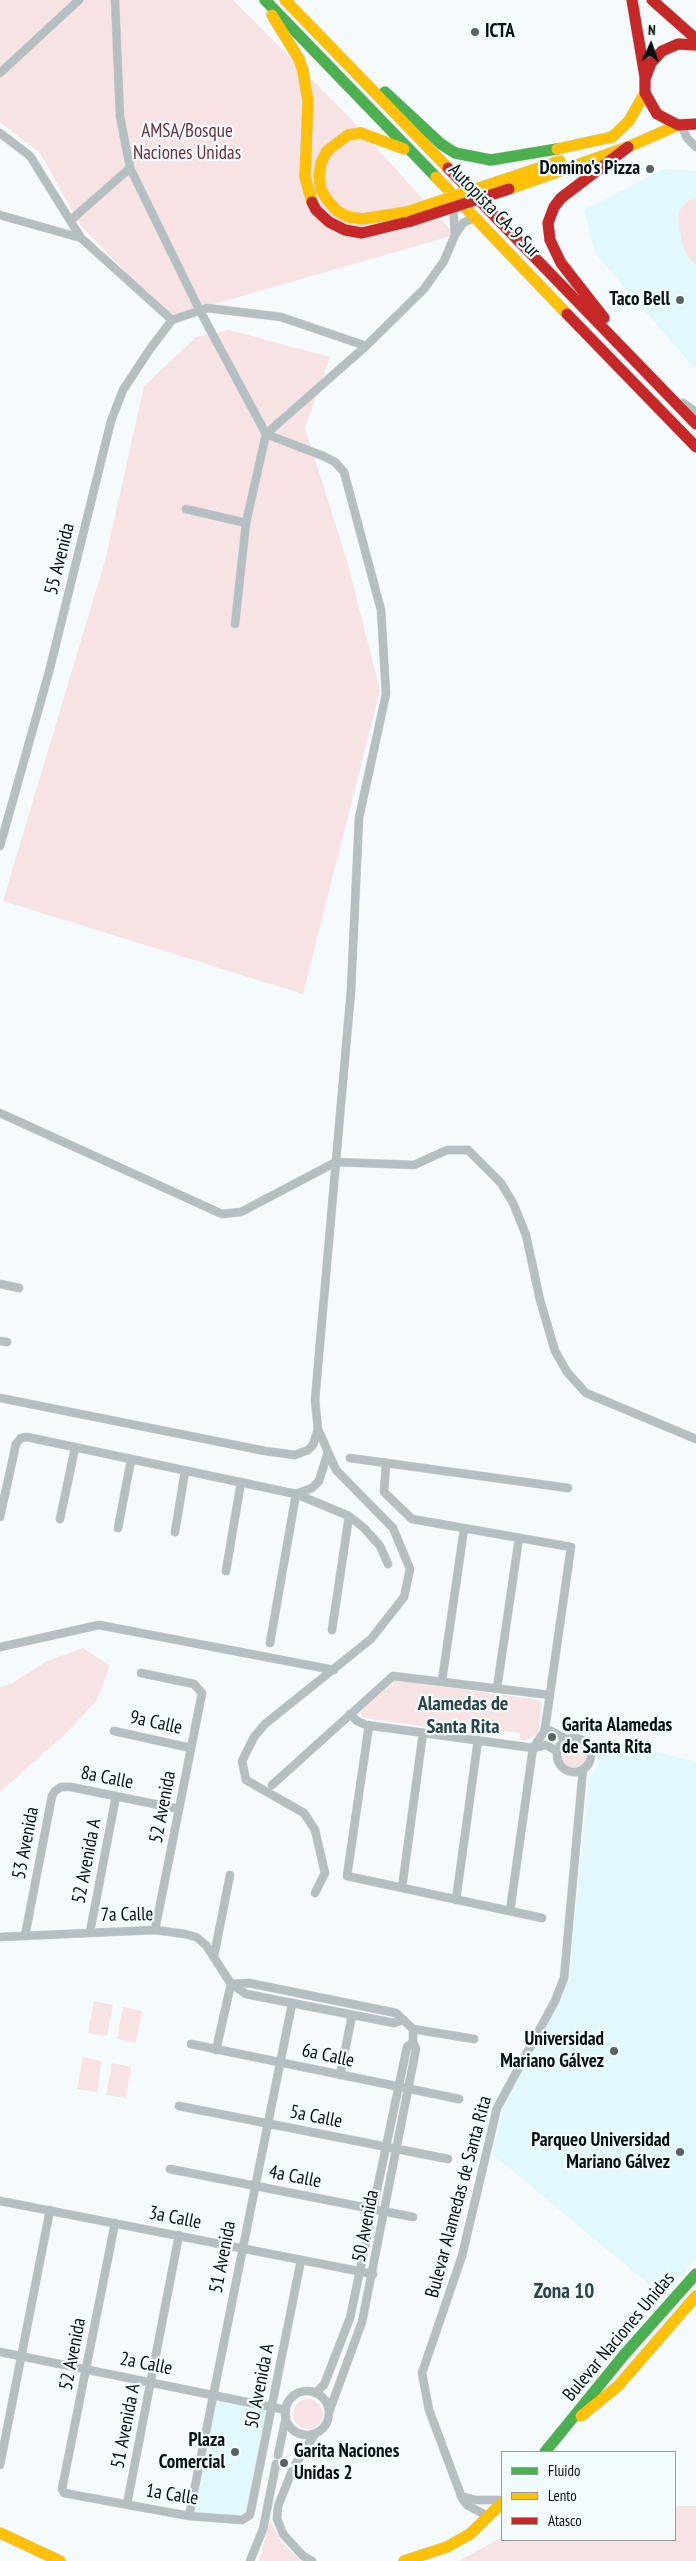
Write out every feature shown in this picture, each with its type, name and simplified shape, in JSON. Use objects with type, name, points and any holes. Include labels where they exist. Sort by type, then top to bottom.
[{"type":"main road","name":"Autopista CA-9 Sur","points":[[264,0],[447,190],[476,217],[696,447]]},
{"type":"main road","points":[[264,0],[300,59],[303,71],[308,101],[305,177],[308,194],[316,210],[329,222],[345,230],[362,233],[597,154],[628,148]]},
{"type":"main road","name":"Autopista CA-9 Sur","points":[[285,0],[696,424]]},
{"type":"main road","points":[[632,0],[646,93],[650,104],[657,114],[680,125]]},
{"type":"main road","points":[[652,0],[696,39]]},
{"type":"main road","points":[[645,79],[651,63],[662,51],[678,44],[696,45]]},
{"type":"main road","points":[[350,68],[382,89],[440,144],[455,154],[491,160],[513,158],[612,137]]},
{"type":"main road","points":[[597,154],[629,121],[646,93]]},
{"type":"main road","points":[[650,376],[561,263],[548,232],[550,217],[561,198],[593,172],[628,148],[680,125],[696,124]]},
{"type":"main road","points":[[409,216],[362,219],[349,217],[337,211],[328,202],[321,190],[319,176],[321,163],[327,151],[336,142],[348,135],[361,133],[379,138],[414,154]]},
{"type":"main road","name":"Bulevar Naciones Unidas","points":[[546,2451],[624,2356],[696,2274]]},
{"type":"main road","name":"Bulevar Naciones Unidas","points":[[569,2424],[601,2401],[635,2367],[696,2296]]},
{"type":"main road","points":[[624,2356],[625,2364],[635,2367]]},
{"type":"main road","points":[[601,2401],[609,2374]]},
{"type":"main road","points":[[404,2561],[447,2546],[470,2534],[489,2517],[501,2502]]},
{"type":"main road","points":[[0,2533],[60,2561]]},
{"type":"street","points":[[0,73],[79,0]]},
{"type":"street","points":[[116,0],[120,116],[130,168],[199,309],[266,434],[323,456],[335,462],[344,472],[380,610],[386,694],[359,818],[351,990],[315,1400],[318,1429],[336,1470],[392,1528],[410,1569],[404,1598],[371,1640],[265,1724],[254,1737],[242,1761],[246,1780],[304,1813],[315,1830],[325,1873],[315,1893]]},
{"type":"street","points":[[680,125],[687,138],[696,147]]},
{"type":"street","points":[[0,133],[30,156],[81,238],[172,320],[199,309],[219,308],[281,318],[366,346]]},
{"type":"street","points":[[71,220],[130,168]]},
{"type":"street","points":[[447,190],[453,204],[455,235]]},
{"type":"street","points":[[0,215],[81,238]]},
{"type":"street","points":[[234,624],[246,523],[266,434],[366,346],[424,289],[444,261],[455,235],[463,223],[476,217]]},
{"type":"street","name":"55 Avenida","points":[[0,846],[51,663],[111,421],[123,390],[172,320]]},
{"type":"street","points":[[663,390],[696,412]]},
{"type":"street","points":[[186,509],[246,523]]},
{"type":"street","points":[[0,1113],[222,1214],[240,1212],[336,1162],[414,1165],[434,1155],[453,1149],[468,1150],[501,1183],[513,1203],[526,1235],[540,1300],[554,1351],[567,1372],[586,1393],[696,1439]]},
{"type":"street","points":[[0,1284],[19,1288]]},
{"type":"street","points":[[0,1398],[265,1451],[295,1454],[308,1450],[313,1445],[318,1429]]},
{"type":"street","points":[[0,1517],[16,1444],[21,1438],[27,1437],[296,1494],[349,1516],[364,1528],[380,1546],[388,1564]]},
{"type":"street","points":[[60,1519],[75,1448]]},
{"type":"street","points":[[296,1494],[312,1488],[319,1481],[328,1452]]},
{"type":"street","points":[[350,1458],[568,1488]]},
{"type":"street","points":[[118,1528],[131,1460]]},
{"type":"street","points":[[386,1464],[384,1492],[408,1517],[418,1522],[571,1547],[545,1728],[533,1748],[510,1911]]},
{"type":"street","points":[[175,1532],[185,1471]]},
{"type":"street","points":[[226,1571],[241,1482]]},
{"type":"street","points":[[270,1643],[296,1494]]},
{"type":"street","points":[[332,1630],[349,1516]]},
{"type":"street","points":[[442,1681],[464,1529]]},
{"type":"street","points":[[497,1688],[519,1538]]},
{"type":"street","points":[[0,1647],[99,1625],[334,1670]]},
{"type":"street","name":"52 Avenida","points":[[141,1673],[194,1684],[201,1690],[202,1699],[155,1930]]},
{"type":"street","points":[[272,1785],[393,1676],[550,1695]]},
{"type":"street","points":[[350,1714],[357,1721],[369,1725],[533,1748],[546,1745],[557,1751],[560,1765],[572,1772],[582,1792]]},
{"type":"street","points":[[369,1725],[347,1875],[542,1918]]},
{"type":"street","points":[[545,1728],[567,1739],[578,1739],[587,1745],[590,1760],[583,1769],[572,1772]]},
{"type":"street","name":"9a Calle","points":[[114,1731],[191,1748]]},
{"type":"street","points":[[402,1888],[423,1733]]},
{"type":"street","points":[[557,1751],[567,1739]]},
{"type":"street","points":[[456,1900],[478,1740]]},
{"type":"street","name":"Bulevar Alamedas de Santa Rita","points":[[489,2517],[467,2505],[461,2496],[429,2410],[422,2373],[462,2256],[498,2108],[555,2001],[564,1978],[583,1769]]},
{"type":"street","name":"8a Calle","points":[[58,1789],[71,1787],[179,1809]]},
{"type":"street","name":"53 Avenida","points":[[25,1936],[52,1796],[58,1789]]},
{"type":"street","name":"52 Avenida A","points":[[90,1932],[116,1796]]},
{"type":"street","points":[[214,1956],[230,1875]]},
{"type":"street","name":"7a Calle","points":[[0,1937],[155,1930],[193,1936],[214,1956],[231,1984]]},
{"type":"street","points":[[231,1984],[249,1983],[396,2013],[413,2029],[474,2039]]},
{"type":"street","points":[[231,1984],[246,1994],[292,2004],[394,2024],[404,2020]]},
{"type":"street","points":[[216,2050],[231,1984]]},
{"type":"street","name":"51 Avenida","points":[[189,2516],[241,2248],[292,2004]]},
{"type":"street","points":[[340,2076],[352,2016]]},
{"type":"street","name":"50 Avenida","points":[[329,2412],[359,2335],[373,2274],[416,2050],[413,2042],[413,2029]]},
{"type":"street","name":"50 Avenida","points":[[315,2393],[324,2385],[346,2332],[407,2047],[413,2042]]},
{"type":"street","name":"6a Calle","points":[[191,2044],[459,2099]]},
{"type":"street","name":"5a Calle","points":[[179,2106],[448,2159]]},
{"type":"street","name":"4a Calle","points":[[170,2169],[413,2217]]},
{"type":"street","name":"3a Calle","points":[[0,2201],[373,2274]]},
{"type":"street","points":[[0,2465],[50,2210]]},
{"type":"street","name":"52 Avenida","points":[[62,2491],[115,2223]]},
{"type":"street","name":"51 Avenida A","points":[[127,2504],[179,2235]]},
{"type":"street","name":"50 Avenida A","points":[[248,2517],[251,2513],[301,2260]]},
{"type":"street","name":"2a Calle","points":[[0,2352],[213,2394],[272,2407],[286,2413]]},
{"type":"street","points":[[278,2455],[286,2413],[293,2396],[307,2391],[315,2393],[327,2404],[329,2412],[326,2425],[315,2434],[294,2467],[280,2498],[277,2512],[279,2527],[305,2558],[312,2561]]},
{"type":"street","points":[[286,2413],[288,2424],[300,2434],[315,2434]]},
{"type":"street","points":[[253,2559],[263,2529],[276,2464]]},
{"type":"street","name":"1a Calle","points":[[62,2491],[189,2516],[242,2520],[248,2517]]},
{"type":"street","points":[[270,2496],[280,2498]]},
{"type":"street","points":[[461,2496],[476,2500],[501,2501]]},
{"type":"shaded area","points":[[664,169],[696,171],[696,370],[595,253],[584,210]]},
{"type":"shaded area","name":"Universidad Mariano Gálvez","points":[[602,1738],[696,1762],[696,2258],[664,2297],[492,2154],[505,2103],[560,2000],[569,1978],[589,1777],[598,1766]]},
{"type":"shaded area","points":[[213,2395],[272,2407],[248,2517],[189,2516]]},
{"type":"green space","name":"AMSA/Bosque Naciones Unidas","points":[[0,0],[233,0],[348,116],[455,235],[169,317],[80,225],[40,153],[0,122]]},
{"type":"green space","points":[[696,199],[696,264],[689,258],[682,244],[678,218],[681,208],[689,200]]},
{"type":"green space","points":[[229,330],[330,357],[305,428],[347,561],[380,690],[303,994],[3,901],[105,560],[144,386],[196,337]]},
{"type":"green space","points":[[83,1648],[110,1666],[97,1700],[66,1733],[0,1792],[0,1687],[11,1684],[45,1662]]},
{"type":"green space","points":[[396,1680],[539,1700],[542,1703],[538,1734],[524,1741],[520,1738],[520,1733],[468,1726],[466,1731],[462,1732],[363,1718],[362,1710]]},
{"type":"green space","points":[[574,1742],[583,1746],[587,1755],[583,1764],[574,1768],[565,1764],[561,1755],[565,1746]]},
{"type":"green space","points":[[94,2001],[113,2005],[107,2036],[88,2033]]},
{"type":"green space","points":[[123,2007],[142,2011],[136,2043],[117,2039]]},
{"type":"green space","points":[[83,2057],[102,2061],[97,2092],[77,2089]]},
{"type":"green space","points":[[112,2063],[131,2067],[126,2098],[106,2095]]},
{"type":"green space","points":[[308,2399],[319,2403],[323,2414],[319,2425],[308,2429],[297,2425],[293,2414],[297,2403]]},
{"type":"green space","points":[[676,2506],[696,2506],[696,2561],[459,2561],[501,2538],[501,2541],[676,2541]]},
{"type":"green space","points":[[270,2521],[282,2543],[301,2561],[259,2561]]},
{"type":"traffic: fast","points":[[265,0],[436,177]]},
{"type":"traffic: fast","points":[[385,92],[441,144],[455,153],[491,160],[557,149]]},
{"type":"traffic: fast","points":[[546,2451],[624,2355],[696,2274]]},
{"type":"traffic: slow","points":[[285,0],[448,168]]},
{"type":"traffic: slow","points":[[272,15],[299,59],[303,71],[308,101],[305,177],[312,202]]},
{"type":"traffic: slow","points":[[557,149],[612,137],[629,121],[645,93]]},
{"type":"traffic: slow","points":[[509,189],[628,147],[678,125]]},
{"type":"traffic: slow","points":[[404,149],[361,133],[348,135],[327,151],[321,163],[319,176],[321,190],[328,201],[337,211],[349,217],[362,219],[407,212]]},
{"type":"traffic: slow","points":[[503,180],[560,161]]},
{"type":"traffic: slow","points":[[436,177],[567,314]]},
{"type":"traffic: slow","points":[[407,212],[503,180]]},
{"type":"traffic: slow","points":[[581,2416],[618,2386],[696,2296]]},
{"type":"traffic: slow","points":[[404,2561],[447,2547],[470,2534],[501,2504]]},
{"type":"traffic: slow","points":[[0,2533],[60,2561]]},
{"type":"traffic: jam","points":[[632,0],[645,77]]},
{"type":"traffic: jam","points":[[652,0],[696,39]]},
{"type":"traffic: jam","points":[[696,45],[678,44],[662,51],[651,63],[645,79],[645,93],[657,114],[678,125],[696,124]]},
{"type":"traffic: jam","points":[[604,318],[561,263],[550,240],[548,223],[554,207],[561,198],[628,147]]},
{"type":"traffic: jam","points":[[448,168],[696,424]]},
{"type":"traffic: jam","points":[[411,221],[509,189]]},
{"type":"traffic: jam","points":[[312,202],[316,210],[329,222],[345,230],[362,233],[411,221]]},
{"type":"traffic: jam","points":[[567,314],[696,447]]},
{"type":"place","name":"ICTA","points":[[475,32]]},
{"type":"place","name":"Domino's Pizza","points":[[650,169]]},
{"type":"place","name":"Taco Bell","points":[[680,300]]},
{"type":"place","name":"Garita Alamedas de Santa Rita","points":[[552,1737]]},
{"type":"place","name":"Universidad Mariano Gálvez","points":[[614,2051]]},
{"type":"place","name":"Parqueo Universidad Mariano Gálvez","points":[[680,2152]]},
{"type":"place","name":"Plaza Comercial","points":[[235,2452]]},
{"type":"place","name":"Garita Naciones Unidas 2","points":[[284,2463]]},
{"type":"district","name":"Alamedas de Santa Rita","points":[[463,1716]]},
{"type":"district","name":"Zona 10","points":[[564,2292]]}]
